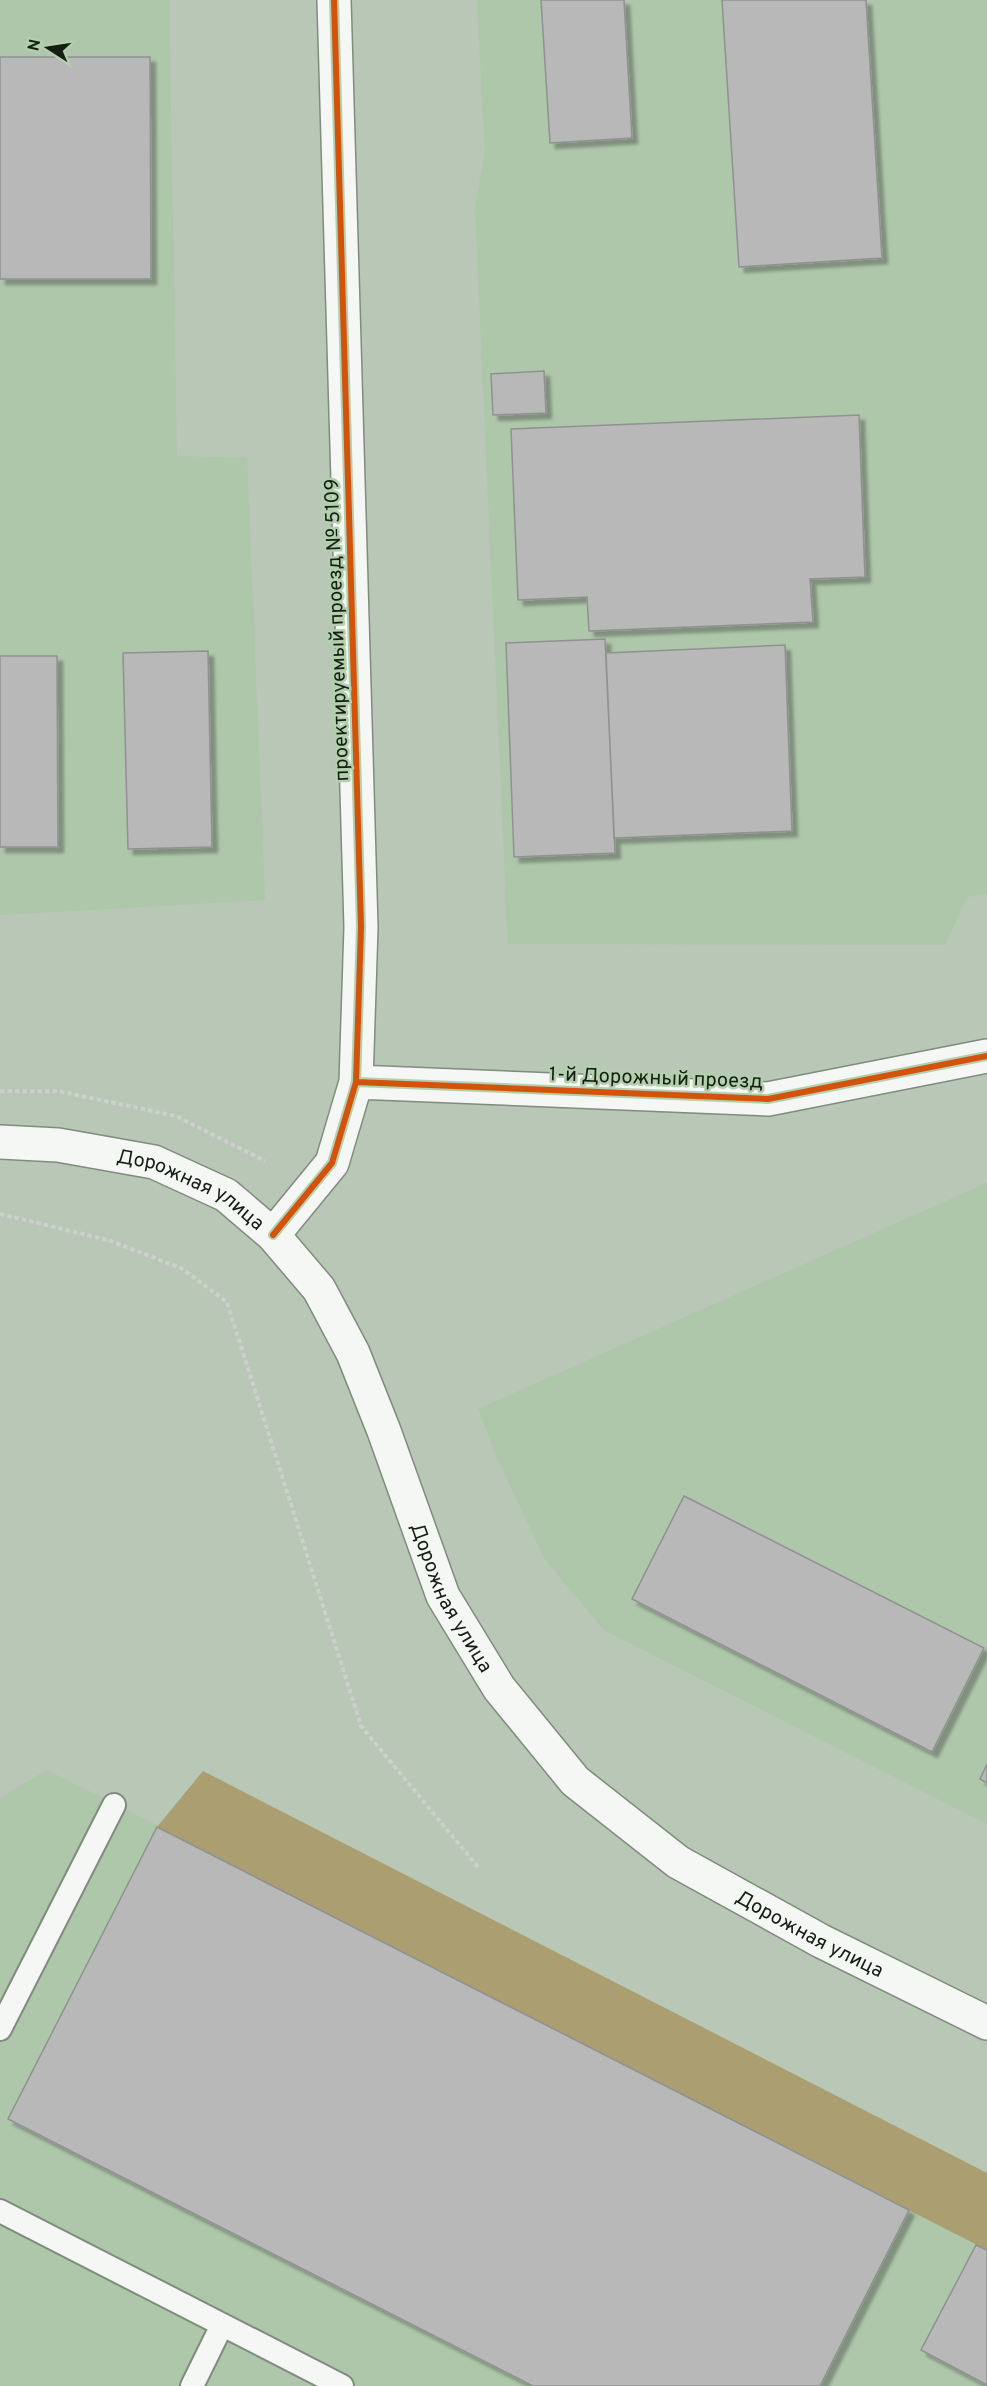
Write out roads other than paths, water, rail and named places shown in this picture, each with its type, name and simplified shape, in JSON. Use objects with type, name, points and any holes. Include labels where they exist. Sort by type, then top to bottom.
[{"type":"street","name":"проектируемый проезд № 5109","points":[[273,1235],[332,1163],[356,1082],[361,927],[334,0]]},
{"type":"street","name":"1-й Дорожный проезд","points":[[356,1082],[768,1098],[987,1056]]},
{"type":"street","name":"Дорожная улица","points":[[0,1142],[58,1145],[154,1162],[226,1195],[273,1235],[319,1289],[352,1353],[384,1431],[443,1596],[499,1688],[574,1781],[678,1862],[821,1941],[987,2023]]},
{"type":"lane","points":[[0,2029],[114,1805]]},
{"type":"lane","points":[[0,2211],[342,2386]]},
{"type":"lane","points":[[192,2386],[222,2325]]}]
